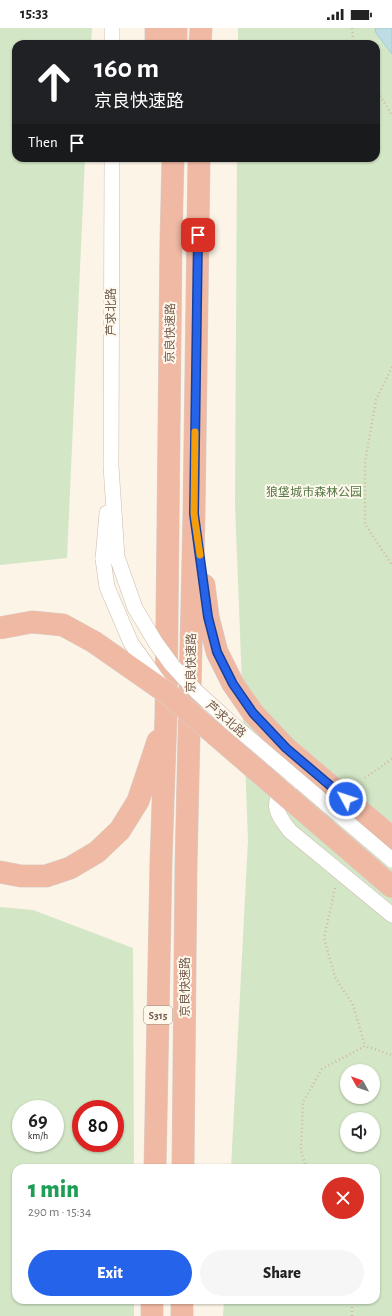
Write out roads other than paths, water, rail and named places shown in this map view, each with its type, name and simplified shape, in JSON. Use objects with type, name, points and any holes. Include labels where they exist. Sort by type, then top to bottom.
[{"type":"highway","points":[[156,28],[156,40]]},
{"type":"highway","points":[[176,28],[176,40]]},
{"type":"highway","points":[[200,40],[201,28]]},
{"type":"highway","points":[[160,162],[170,241]]},
{"type":"highway","points":[[170,241],[173,162]]},
{"type":"highway","name":"京良快速路","points":[[183,1164],[186,866],[194,514],[199,162]]},
{"type":"highway","name":"京良快速路","points":[[155,1164],[161,862],[166,715],[170,241]]},
{"type":"highway","points":[[194,514],[208,617],[217,652],[230,677],[253,713],[286,748],[392,838]]},
{"type":"highway","points":[[0,628],[32,622],[63,625],[94,642],[167,693],[392,887]]},
{"type":"highway","points":[[0,872],[22,876],[46,876],[70,868],[97,852],[120,830],[138,800],[166,715]]},
{"type":"highway","points":[[152,1304],[152,1316]]},
{"type":"highway","points":[[182,1304],[182,1316]]},
{"type":"street","points":[[112,28],[112,40]]},
{"type":"street","name":"芦求北路","points":[[112,162],[110,558],[107,587],[130,643],[167,693]]},
{"type":"street","name":"芦求北路","points":[[110,558],[135,608],[156,643],[172,665],[196,692],[392,860]]},
{"type":"street","points":[[335,789],[318,781],[303,779],[289,784],[279,796],[276,808],[280,818],[290,831],[392,915]]},
{"type":"water","points":[[375,28],[392,28],[392,54],[376,33]]},
{"type":"park label","name":"狼垡城市森林公园","points":[[314,492]]}]
